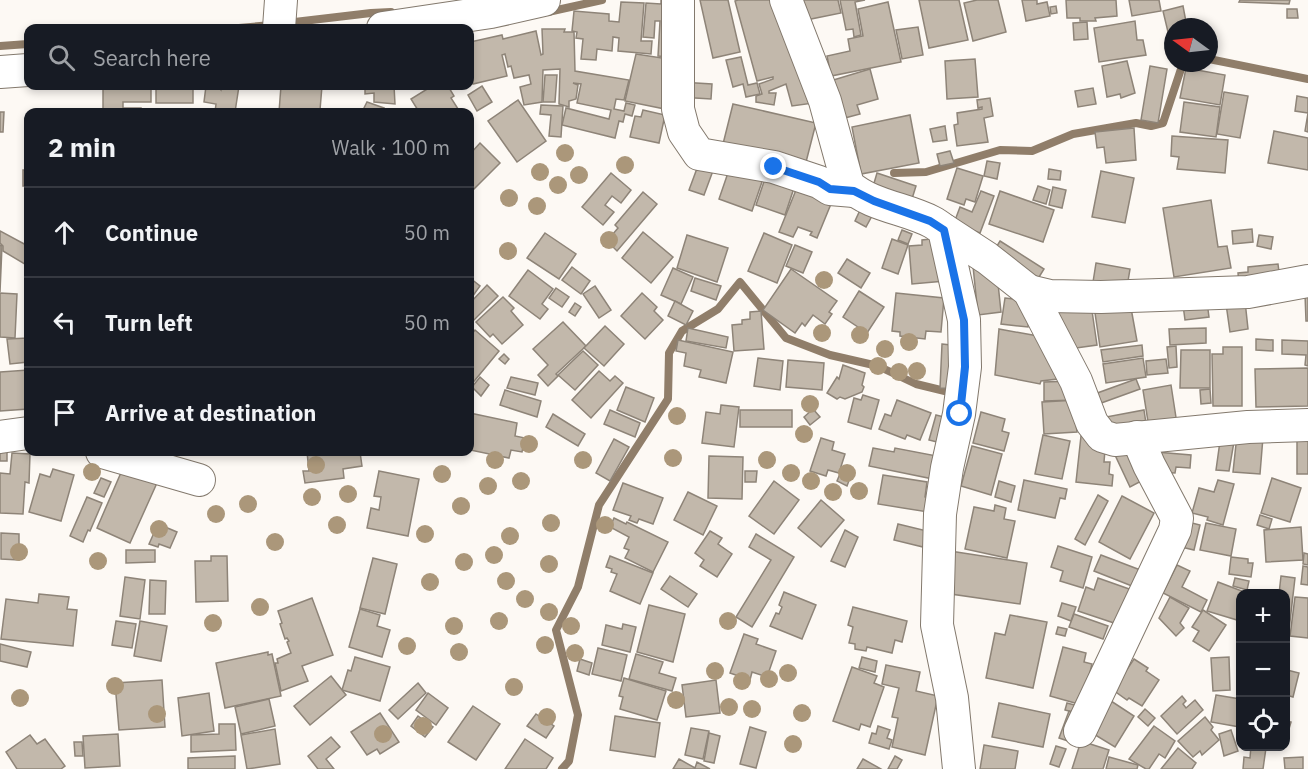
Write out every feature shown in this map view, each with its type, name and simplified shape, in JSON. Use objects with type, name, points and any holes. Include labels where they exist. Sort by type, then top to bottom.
[{"type":"street","points":[[279,24],[281,0]]},
{"type":"street","points":[[410,24],[491,12],[544,0]]},
{"type":"street","points":[[678,0],[678,109],[684,132],[699,154],[774,167],[819,182],[830,189],[854,191],[874,201],[930,221],[987,258],[1029,291],[1076,381],[1097,431],[1106,438],[1115,440],[1248,427],[1308,425]]},
{"type":"street","points":[[786,0],[825,101],[845,180],[854,191]]},
{"type":"street","points":[[0,72],[24,70]]},
{"type":"street","points":[[944,230],[964,320],[965,367],[960,414],[940,514],[937,625],[952,698],[959,769]]},
{"type":"street","points":[[1029,291],[1050,296],[1101,297],[1248,292],[1308,281]]},
{"type":"street","points":[[0,437],[24,434]]},
{"type":"street","points":[[1080,731],[1175,530],[1177,519],[1137,437]]},
{"type":"street","points":[[116,456],[199,480]]},
{"type":"building","points":[[661,0],[676,0],[672,57],[658,56],[660,21],[655,21],[654,38],[643,37],[646,3],[661,4]]},
{"type":"building","points":[[700,0],[728,0],[740,52],[713,58]]},
{"type":"building","points":[[783,0],[821,102],[792,106],[786,84],[769,91],[769,93],[776,93],[774,105],[756,102],[756,96],[762,94],[759,84],[773,77],[757,81],[735,1]]},
{"type":"building","points":[[797,0],[838,0],[841,13],[801,21]]},
{"type":"building","points":[[840,0],[865,0],[855,2],[861,35],[854,37],[853,29],[846,30]]},
{"type":"building","points":[[919,0],[959,0],[968,40],[929,48]]},
{"type":"building","points":[[977,0],[998,0],[1006,32],[973,41],[964,3]]},
{"type":"building","points":[[1022,0],[1037,0],[1037,4],[1047,2],[1050,16],[1026,21]]},
{"type":"building","points":[[1066,0],[1116,0],[1117,16],[1095,18],[1096,21],[1067,18]]},
{"type":"building","points":[[1129,0],[1159,0],[1161,11],[1132,16]]},
{"type":"building","points":[[1240,0],[1290,0],[1289,4],[1239,2]]},
{"type":"building","points":[[621,2],[644,3],[641,41],[652,41],[651,54],[618,51],[619,38],[613,37],[612,51],[597,49],[596,60],[581,59],[583,39],[576,38],[577,32],[572,31],[574,11],[609,14],[609,21],[619,22]]},
{"type":"building","points":[[888,2],[901,62],[831,76],[827,56],[850,51],[848,39],[863,36],[858,9]]},
{"type":"building","points":[[1056,6],[1057,13],[1051,14],[1050,7]]},
{"type":"building","points":[[1183,6],[1185,18],[1165,18],[1163,11]]},
{"type":"building","points":[[1287,9],[1297,9],[1298,18],[1287,18]]},
{"type":"building","points":[[1135,21],[1137,40],[1143,40],[1146,55],[1099,62],[1094,28]]},
{"type":"building","points":[[1087,22],[1088,39],[1074,40],[1073,23]]},
{"type":"building","points":[[918,27],[923,55],[902,59],[896,30]]},
{"type":"building","points":[[542,29],[565,29],[564,32],[574,32],[575,71],[629,80],[624,100],[616,99],[614,109],[624,111],[626,103],[635,105],[632,116],[625,114],[623,122],[619,121],[615,138],[562,125],[566,108],[609,119],[611,110],[577,103],[581,84],[573,83],[578,85],[576,99],[569,101],[569,107],[559,104],[560,69],[543,70],[542,102],[524,105],[520,87],[531,84],[529,75],[514,78],[505,54],[502,55],[507,76],[474,84],[474,41],[502,35],[503,39],[536,31],[541,55],[543,54]]},
{"type":"building","points":[[636,54],[675,60],[665,109],[625,101]]},
{"type":"building","points":[[741,57],[748,85],[757,83],[760,94],[746,97],[743,84],[733,87],[726,60]]},
{"type":"building","points":[[975,59],[978,97],[947,99],[945,61]]},
{"type":"building","points":[[1127,61],[1135,93],[1121,98],[1120,94],[1107,97],[1102,66]]},
{"type":"building","points":[[1150,66],[1164,68],[1164,72],[1166,72],[1158,123],[1141,120]]},
{"type":"building","points":[[870,69],[878,99],[857,105],[860,114],[841,119],[830,81]]},
{"type":"building","points":[[1185,72],[1225,75],[1220,105],[1180,98]]},
{"type":"building","points":[[545,75],[557,75],[555,102],[543,102]]},
{"type":"building","points":[[680,82],[712,84],[711,99],[679,97]]},
{"type":"building","points":[[482,86],[492,102],[477,111],[468,95]]},
{"type":"building","points":[[1093,88],[1096,104],[1078,107],[1075,91]]},
{"type":"building","points":[[103,90],[151,90],[151,102],[123,102],[123,108],[103,108]]},
{"type":"building","points":[[156,90],[193,90],[193,103],[156,103]]},
{"type":"building","points":[[206,90],[238,90],[236,108],[216,108],[216,104],[204,102]]},
{"type":"building","points":[[281,90],[322,90],[320,108],[279,108]]},
{"type":"building","points":[[365,90],[394,90],[395,104],[374,102],[374,93],[365,94]]},
{"type":"building","points":[[426,90],[450,90],[454,96],[451,98],[457,108],[417,108],[411,99]]},
{"type":"building","points":[[1224,92],[1248,96],[1240,138],[1217,134]]},
{"type":"building","points":[[1297,96],[1308,98],[1308,113],[1295,111]]},
{"type":"building","points":[[990,98],[993,116],[984,118],[988,142],[957,146],[954,125],[958,124],[957,113],[982,109],[982,107],[978,108],[977,100]]},
{"type":"building","points":[[518,100],[546,141],[517,162],[488,121]]},
{"type":"building","points":[[367,102],[384,108],[364,108]]},
{"type":"building","points":[[1184,102],[1220,107],[1216,137],[1180,132]]},
{"type":"building","points":[[733,104],[816,123],[805,166],[723,144]]},
{"type":"building","points":[[541,105],[563,106],[561,137],[549,136],[551,115],[540,114]]},
{"type":"building","points":[[643,110],[665,115],[659,143],[630,137],[635,116],[641,117]]},
{"type":"building","points":[[0,112],[4,112],[3,132],[0,132]]},
{"type":"building","points":[[1308,113],[1308,132],[1305,131]]},
{"type":"building","points":[[910,115],[919,163],[861,174],[852,127]]},
{"type":"building","points":[[945,126],[947,140],[933,142],[930,129]]},
{"type":"building","points":[[1134,128],[1136,160],[1106,163],[1104,147],[1097,148],[1095,132]]},
{"type":"building","points":[[1274,131],[1308,138],[1308,170],[1268,163]]},
{"type":"building","points":[[1172,136],[1228,140],[1225,173],[1177,169],[1179,157],[1171,156]]},
{"type":"building","points":[[480,143],[500,163],[474,189],[474,150]]},
{"type":"building","points":[[950,151],[954,163],[940,166],[937,154]]},
{"type":"building","points":[[987,161],[1000,163],[997,179],[984,176]]},
{"type":"building","points":[[699,163],[714,168],[704,195],[689,190]]},
{"type":"building","points":[[731,164],[764,176],[752,211],[719,199]]},
{"type":"building","points":[[957,168],[983,176],[975,202],[966,199],[964,205],[947,199]]},
{"type":"building","points":[[1049,169],[1061,171],[1060,180],[1048,179]]},
{"type":"building","points":[[768,170],[795,185],[785,215],[756,205]]},
{"type":"building","points":[[1101,171],[1134,178],[1125,223],[1092,217]]},
{"type":"building","points":[[611,173],[631,190],[621,203],[612,196],[605,205],[614,212],[603,225],[582,207]]},
{"type":"building","points":[[877,173],[916,186],[911,202],[872,190]]},
{"type":"building","points":[[800,180],[833,199],[817,238],[810,235],[812,232],[798,227],[793,237],[779,232]]},
{"type":"building","points":[[1038,186],[1050,190],[1046,204],[1033,200]]},
{"type":"building","points":[[1053,187],[1066,190],[1062,208],[1049,205]]},
{"type":"building","points":[[981,191],[994,196],[980,233],[954,223],[960,207],[972,212]]},
{"type":"building","points":[[1000,191],[1054,210],[1043,242],[989,224]]},
{"type":"building","points":[[643,192],[657,204],[617,251],[607,241],[618,228],[615,225]]},
{"type":"building","points":[[1211,200],[1218,247],[1227,246],[1231,268],[1174,277],[1163,208]]},
{"type":"building","points":[[861,208],[873,214],[866,227],[855,221]]},
{"type":"building","points":[[1252,229],[1253,242],[1233,244],[1232,231]]},
{"type":"building","points":[[902,230],[912,234],[908,244],[898,240]]},
{"type":"building","points":[[0,231],[24,244],[24,264],[3,251]]},
{"type":"building","points":[[643,232],[673,257],[651,283],[622,258]]},
{"type":"building","points":[[545,233],[576,254],[559,279],[527,258]]},
{"type":"building","points":[[764,233],[792,245],[777,283],[748,271]]},
{"type":"building","points":[[687,235],[728,248],[717,282],[677,268]]},
{"type":"building","points":[[1259,235],[1273,237],[1271,249],[1257,246]]},
{"type":"building","points":[[940,238],[945,281],[912,284],[909,246],[922,245],[922,240]]},
{"type":"building","points":[[892,239],[908,245],[898,274],[882,268]]},
{"type":"building","points":[[1000,241],[1044,269],[1036,282],[992,254]]},
{"type":"building","points":[[0,245],[2,246],[0,292]]},
{"type":"building","points":[[795,245],[812,252],[803,273],[786,266]]},
{"type":"building","points":[[847,259],[870,273],[861,288],[838,273]]},
{"type":"building","points":[[1096,263],[1130,269],[1127,287],[1093,282]]},
{"type":"building","points":[[1278,264],[1280,280],[1239,284],[1238,273],[1248,272],[1248,267]]},
{"type":"building","points":[[973,266],[997,274],[1001,312],[978,315]]},
{"type":"building","points":[[572,267],[590,281],[581,294],[562,280]]},
{"type":"building","points":[[673,268],[693,277],[681,304],[661,295]]},
{"type":"building","points":[[791,269],[837,301],[829,312],[832,314],[825,324],[813,315],[805,326],[802,323],[795,333],[763,310]]},
{"type":"building","points":[[528,270],[553,289],[542,304],[548,309],[540,319],[509,296]]},
{"type":"building","points":[[695,278],[721,286],[716,300],[691,291]]},
{"type":"building","points":[[474,281],[480,286],[474,294]]},
{"type":"building","points":[[487,285],[498,296],[474,320],[474,299]]},
{"type":"building","points":[[1308,285],[1308,321],[1306,321],[1305,294]]},
{"type":"building","points":[[595,286],[611,310],[599,318],[583,294]]},
{"type":"building","points":[[556,288],[569,297],[562,307],[549,298]]},
{"type":"building","points":[[859,291],[884,307],[867,333],[843,317]]},
{"type":"building","points":[[0,293],[17,294],[15,338],[0,337]]},
{"type":"building","points":[[642,293],[657,307],[654,311],[663,320],[645,339],[621,316]]},
{"type":"building","points":[[896,293],[944,298],[941,332],[926,331],[925,339],[900,336],[900,332],[892,331]]},
{"type":"building","points":[[503,297],[514,308],[511,311],[523,325],[502,344],[493,334],[490,337],[476,322]]},
{"type":"building","points":[[1005,298],[1031,301],[1028,327],[1001,324]]},
{"type":"building","points":[[675,301],[693,311],[686,325],[668,316]]},
{"type":"building","points":[[1245,301],[1248,329],[1230,332],[1226,304]]},
{"type":"building","points":[[1207,302],[1209,317],[1185,320],[1183,305]]},
{"type":"building","points":[[575,303],[581,307],[575,316],[569,312]]},
{"type":"building","points":[[1091,304],[1097,345],[1062,350],[1056,310]]},
{"type":"building","points":[[1131,308],[1137,341],[1100,347],[1095,313]]},
{"type":"building","points":[[761,311],[764,349],[734,351],[732,325],[742,324],[742,320],[750,319],[750,312]]},
{"type":"building","points":[[563,322],[586,346],[556,374],[558,376],[548,386],[538,375],[548,365],[533,349]]},
{"type":"building","points":[[605,326],[624,344],[604,366],[584,348]]},
{"type":"building","points":[[688,328],[728,337],[726,348],[686,341]]},
{"type":"building","points":[[1206,328],[1206,343],[1170,345],[1169,329]]},
{"type":"building","points":[[999,329],[1049,338],[1066,378],[1041,381],[1040,384],[995,375]]},
{"type":"building","points":[[474,331],[499,351],[474,381]]},
{"type":"building","points":[[24,338],[24,362],[10,364],[7,339]]},
{"type":"building","points":[[1256,339],[1273,340],[1273,351],[1256,350]]},
{"type":"building","points":[[678,340],[733,352],[726,383],[699,377],[701,370],[684,366],[686,353],[676,351]]},
{"type":"building","points":[[1282,340],[1308,341],[1308,366],[1305,365],[1306,355],[1282,354]]},
{"type":"building","points":[[942,344],[960,346],[957,389],[940,388]]},
{"type":"building","points":[[1142,345],[1143,356],[1103,362],[1101,350]]},
{"type":"building","points":[[1176,346],[1177,367],[1169,368],[1167,347]]},
{"type":"building","points":[[1223,347],[1242,347],[1242,406],[1213,406],[1212,354],[1223,354]]},
{"type":"building","points":[[1181,350],[1210,350],[1210,388],[1180,388]]},
{"type":"building","points":[[583,351],[598,365],[575,390],[558,375]]},
{"type":"building","points":[[504,354],[509,359],[505,364],[499,359]]},
{"type":"building","points":[[758,358],[783,361],[780,390],[754,386]]},
{"type":"building","points":[[1143,358],[1146,377],[1106,383],[1103,364]]},
{"type":"building","points":[[1166,359],[1168,373],[1147,375],[1146,361]]},
{"type":"building","points":[[788,360],[824,363],[822,390],[786,387]]},
{"type":"building","points":[[843,365],[865,373],[862,385],[864,387],[862,392],[845,399],[840,397],[837,399],[827,393],[837,377],[839,379]]},
{"type":"building","points":[[1308,368],[1308,406],[1256,407],[1255,369]]},
{"type":"building","points":[[24,370],[24,409],[0,411],[0,372]]},
{"type":"building","points":[[599,371],[610,381],[615,376],[623,383],[591,418],[572,400]]},
{"type":"building","points":[[480,377],[489,385],[481,396],[474,389],[474,384]]},
{"type":"building","points":[[511,377],[538,383],[535,395],[507,388]]},
{"type":"building","points":[[1136,379],[1140,389],[1093,406],[1089,396]]},
{"type":"building","points":[[1074,381],[1075,400],[1044,401],[1044,382]]},
{"type":"building","points":[[1171,385],[1177,424],[1149,428],[1143,390]]},
{"type":"building","points":[[626,387],[654,398],[645,422],[617,410]]},
{"type":"building","points":[[1210,389],[1211,403],[1201,404],[1200,390]]},
{"type":"building","points":[[505,390],[541,401],[537,417],[500,405]]},
{"type":"building","points":[[863,395],[879,400],[871,429],[848,422],[854,398],[861,400]]},
{"type":"building","points":[[897,400],[931,413],[920,440],[907,435],[905,439],[879,429],[885,414],[891,416]]},
{"type":"building","points":[[1078,400],[1075,416],[1077,432],[1044,434],[1042,402]]},
{"type":"building","points":[[721,405],[739,407],[734,447],[702,443],[706,412],[720,414]]},
{"type":"building","points":[[813,409],[820,417],[810,425],[804,417]]},
{"type":"building","points":[[610,410],[640,423],[635,437],[604,424]]},
{"type":"building","points":[[740,410],[792,410],[792,427],[740,427]]},
{"type":"building","points":[[1144,410],[1147,430],[1112,436],[1106,417]]},
{"type":"building","points":[[981,412],[1005,419],[1002,431],[1009,433],[1004,451],[973,443]]},
{"type":"building","points":[[474,414],[517,423],[515,436],[525,438],[522,452],[511,450],[509,458],[474,451]]},
{"type":"building","points":[[553,414],[585,434],[578,446],[546,427]]},
{"type":"building","points":[[936,415],[952,419],[945,444],[929,440]]},
{"type":"building","points":[[1221,434],[1235,436],[1229,471],[1216,470]]},
{"type":"building","points":[[1297,434],[1308,435],[1308,474],[1297,474]]},
{"type":"building","points":[[1043,435],[1070,441],[1062,479],[1035,474]]},
{"type":"building","points":[[1237,435],[1263,437],[1260,474],[1233,472]]},
{"type":"building","points":[[1081,436],[1101,438],[1105,450],[1104,462],[1110,462],[1109,474],[1113,475],[1112,486],[1076,482]]},
{"type":"building","points":[[821,438],[834,442],[832,450],[845,454],[839,473],[828,470],[826,476],[810,471]]},
{"type":"building","points":[[614,439],[629,447],[610,481],[596,473]]},
{"type":"building","points":[[0,443],[7,443],[7,461],[0,461]]},
{"type":"building","points":[[1134,445],[1149,477],[1130,487],[1115,455]]},
{"type":"building","points":[[972,446],[1002,454],[991,495],[961,486]]},
{"type":"building","points":[[873,448],[894,452],[895,448],[942,457],[938,480],[869,466]]},
{"type":"building","points":[[1156,452],[1191,455],[1190,468],[1176,467],[1175,473],[1155,472]]},
{"type":"building","points":[[12,453],[30,456],[29,483],[25,482],[23,514],[0,513],[0,473],[10,474]]},
{"type":"building","points":[[307,456],[361,456],[362,466],[343,469],[344,478],[305,483],[303,471],[309,471]]},
{"type":"building","points":[[709,456],[743,457],[742,499],[708,498]]},
{"type":"building","points":[[123,468],[157,483],[130,543],[97,528]]},
{"type":"building","points":[[53,469],[74,475],[61,521],[29,512],[40,474],[50,477]]},
{"type":"building","points":[[379,471],[419,479],[408,536],[367,528],[371,508],[379,510],[381,497],[374,496]]},
{"type":"building","points":[[745,471],[757,471],[756,482],[745,482]]},
{"type":"building","points":[[840,474],[850,478],[847,486],[837,481]]},
{"type":"building","points":[[883,475],[927,482],[925,497],[931,498],[928,512],[878,504]]},
{"type":"building","points":[[101,478],[111,482],[104,497],[94,493]]},
{"type":"building","points":[[1272,478],[1301,488],[1290,522],[1261,513]]},
{"type":"building","points":[[1024,480],[1067,489],[1065,499],[1060,498],[1055,518],[1018,510]]},
{"type":"building","points":[[1218,480],[1234,484],[1223,525],[1207,520],[1208,517],[1192,513],[1199,488],[1214,492]]},
{"type":"building","points":[[774,481],[799,500],[774,534],[749,516]]},
{"type":"building","points":[[999,481],[1015,486],[1011,502],[995,497]]},
{"type":"building","points":[[623,483],[663,498],[653,524],[639,519],[637,523],[629,520],[631,516],[613,510]]},
{"type":"building","points":[[688,492],[717,506],[703,535],[674,520]]},
{"type":"building","points":[[1098,495],[1108,501],[1085,545],[1075,539]]},
{"type":"building","points":[[1122,496],[1154,513],[1130,559],[1099,542]]},
{"type":"building","points":[[87,497],[102,503],[83,542],[70,536]]},
{"type":"building","points":[[821,500],[844,520],[821,547],[798,528]]},
{"type":"building","points":[[995,505],[1006,508],[1004,519],[1015,521],[1007,558],[965,549],[974,507],[994,511]]},
{"type":"building","points":[[1260,515],[1272,519],[1269,529],[1257,525]]},
{"type":"building","points":[[614,518],[668,542],[653,572],[625,558],[629,550],[624,548],[629,537],[610,527]]},
{"type":"building","points":[[1188,522],[1200,525],[1194,550],[1181,547]]},
{"type":"building","points":[[1206,523],[1236,529],[1231,556],[1200,550]]},
{"type":"building","points":[[158,524],[177,532],[170,548],[159,544],[158,547],[149,544]]},
{"type":"building","points":[[898,524],[927,531],[923,547],[894,540]]},
{"type":"building","points":[[1301,527],[1303,560],[1266,562],[1264,530]]},
{"type":"building","points":[[845,530],[858,537],[845,567],[831,561]]},
{"type":"building","points":[[710,531],[722,538],[718,544],[732,554],[717,577],[700,566],[704,560],[695,553]]},
{"type":"building","points":[[1,533],[19,534],[19,560],[1,559]]},
{"type":"building","points":[[756,534],[794,557],[752,627],[736,617],[771,560],[749,547]]},
{"type":"building","points":[[1058,546],[1092,557],[1083,588],[1060,581],[1063,571],[1051,567]]},
{"type":"building","points":[[126,550],[155,550],[155,562],[126,563]]},
{"type":"building","points":[[950,551],[1027,563],[1020,604],[944,593]]},
{"type":"building","points":[[1304,553],[1308,554],[1308,565],[1303,564]]},
{"type":"building","points":[[1101,555],[1143,571],[1137,588],[1094,571]]},
{"type":"building","points":[[211,556],[227,556],[228,601],[196,602],[195,561],[211,561]]},
{"type":"building","points":[[610,556],[653,573],[640,604],[610,591],[617,574],[606,567]]},
{"type":"building","points":[[1231,557],[1248,559],[1248,563],[1253,563],[1251,577],[1229,574]]},
{"type":"building","points":[[373,558],[397,564],[385,614],[360,608]]},
{"type":"building","points":[[1177,565],[1190,571],[1182,587],[1207,600],[1201,612],[1163,593]]},
{"type":"building","points":[[1303,566],[1308,567],[1308,585],[1301,584]]},
{"type":"building","points":[[670,576],[697,594],[688,607],[661,589]]},
{"type":"building","points":[[1281,576],[1295,578],[1290,621],[1290,589],[1280,589]]},
{"type":"building","points":[[125,577],[145,580],[140,619],[120,616]]},
{"type":"building","points":[[1098,578],[1132,590],[1117,624],[1078,611],[1086,587],[1094,590]]},
{"type":"building","points":[[1235,578],[1249,581],[1247,589],[1233,586]]},
{"type":"building","points":[[150,580],[166,581],[165,614],[149,614]]},
{"type":"building","points":[[1218,582],[1236,589],[1236,620],[1207,611]]},
{"type":"building","points":[[784,592],[816,605],[802,639],[770,626],[776,613],[779,614],[782,607],[779,605]]},
{"type":"building","points":[[39,594],[69,597],[67,609],[77,610],[73,646],[1,639],[6,599],[38,603]]},
{"type":"building","points":[[1170,597],[1189,608],[1180,623],[1184,628],[1176,636],[1159,618]]},
{"type":"building","points":[[1295,597],[1308,598],[1308,638],[1290,636]]},
{"type":"building","points":[[312,598],[333,655],[302,666],[308,681],[281,691],[275,663],[278,663],[277,659],[291,653],[287,642],[289,641],[285,639],[280,624],[282,623],[278,611]]},
{"type":"building","points":[[1062,603],[1076,607],[1071,621],[1058,616]]},
{"type":"building","points":[[649,605],[685,614],[673,662],[637,652]]},
{"type":"building","points":[[853,607],[907,621],[902,642],[895,640],[892,653],[867,647],[866,651],[855,649],[855,644],[849,643],[853,627],[848,625]]},
{"type":"building","points":[[360,609],[380,615],[377,626],[390,630],[382,657],[349,647]]},
{"type":"building","points":[[1203,610],[1226,625],[1209,651],[1193,641],[1199,631],[1192,627]]},
{"type":"building","points":[[1074,614],[1108,626],[1103,639],[1069,627]]},
{"type":"building","points":[[1010,615],[1047,622],[1033,688],[986,678],[995,633],[1005,635]]},
{"type":"building","points":[[116,621],[136,624],[132,648],[112,645]]},
{"type":"building","points":[[140,621],[167,626],[161,661],[134,656]]},
{"type":"building","points":[[623,624],[636,627],[630,652],[602,645],[606,625],[622,629]]},
{"type":"building","points":[[1058,627],[1067,629],[1065,636],[1056,634]]},
{"type":"building","points":[[744,634],[758,639],[756,644],[776,651],[767,677],[752,672],[750,680],[730,673]]},
{"type":"building","points":[[0,644],[31,652],[27,667],[0,661]]},
{"type":"building","points":[[1063,647],[1086,653],[1084,662],[1092,664],[1082,705],[1050,696]]},
{"type":"building","points":[[598,648],[627,655],[621,681],[592,674]]},
{"type":"building","points":[[268,652],[268,655],[272,654],[281,696],[225,708],[216,663]]},
{"type":"building","points":[[636,654],[663,662],[659,673],[676,678],[672,691],[629,679]]},
{"type":"building","points":[[355,657],[390,667],[380,701],[342,690]]},
{"type":"building","points":[[862,657],[877,661],[875,672],[859,668]]},
{"type":"building","points":[[1229,657],[1230,690],[1213,691],[1211,658]]},
{"type":"building","points":[[580,659],[592,663],[589,675],[577,671]]},
{"type":"building","points":[[1134,659],[1148,668],[1146,671],[1159,680],[1142,706],[1129,698],[1127,700],[1113,690]]},
{"type":"building","points":[[886,665],[920,672],[916,691],[938,696],[925,755],[892,747],[898,718],[892,717],[899,688],[882,684]]},
{"type":"building","points":[[852,667],[877,676],[874,683],[884,687],[870,727],[861,724],[859,730],[833,721]]},
{"type":"building","points":[[1290,671],[1299,673],[1293,697],[1290,696]]},
{"type":"building","points":[[331,676],[346,695],[310,725],[294,706]]},
{"type":"building","points":[[624,678],[666,691],[657,720],[620,709],[623,697],[619,696]]},
{"type":"building","points":[[162,680],[165,727],[119,730],[115,683]]},
{"type":"building","points":[[716,680],[720,713],[686,717],[682,685]]},
{"type":"building","points":[[418,683],[426,693],[398,719],[389,710]]},
{"type":"building","points":[[209,693],[214,731],[182,736],[178,698]]},
{"type":"building","points":[[428,693],[448,708],[436,725],[416,710]]},
{"type":"building","points":[[1216,695],[1236,698],[1236,726],[1211,722]]},
{"type":"building","points":[[1182,696],[1186,701],[1183,704],[1186,708],[1195,700],[1203,710],[1177,734],[1161,716]]},
{"type":"building","points":[[269,699],[275,726],[241,734],[235,707]]},
{"type":"building","points":[[1111,701],[1134,716],[1115,747],[1092,733]]},
{"type":"building","points":[[999,703],[1050,714],[1043,747],[992,737]]},
{"type":"building","points":[[1067,703],[1082,707],[1080,714],[1065,710]]},
{"type":"building","points":[[473,706],[500,724],[476,760],[448,742]]},
{"type":"building","points":[[1145,709],[1155,718],[1148,726],[1138,717]]},
{"type":"building","points":[[1069,711],[1081,716],[1071,742],[1059,738]]},
{"type":"building","points":[[380,713],[399,742],[380,754],[377,749],[367,755],[351,732]]},
{"type":"building","points":[[536,714],[554,726],[546,738],[527,726]]},
{"type":"building","points":[[418,716],[433,727],[425,737],[411,726]]},
{"type":"building","points":[[615,716],[660,723],[655,757],[610,750]]},
{"type":"building","points":[[1205,717],[1219,740],[1202,755],[1200,751],[1193,757],[1178,741]]},
{"type":"building","points":[[219,724],[235,724],[236,750],[191,752],[191,735],[219,734]]},
{"type":"building","points":[[878,726],[890,730],[887,738],[892,740],[889,749],[869,743],[872,733],[876,734]]},
{"type":"building","points":[[1154,726],[1175,741],[1165,758],[1159,754],[1149,769],[1146,769],[1129,759]]},
{"type":"building","points":[[750,727],[766,732],[756,768],[740,764]]},
{"type":"building","points":[[691,728],[709,731],[703,759],[685,755]]},
{"type":"building","points":[[275,729],[280,764],[247,769],[241,735]]},
{"type":"building","points":[[1231,730],[1236,751],[1238,751],[1224,756],[1219,734]]},
{"type":"building","points":[[709,733],[720,736],[714,763],[704,761]]},
{"type":"building","points":[[118,734],[120,766],[85,768],[83,736]]},
{"type":"building","points":[[30,735],[37,744],[45,739],[65,766],[61,769],[17,769],[6,752]]},
{"type":"building","points":[[331,737],[340,747],[326,759],[334,769],[318,769],[308,756]]},
{"type":"building","points":[[525,739],[553,758],[546,769],[505,769]]},
{"type":"building","points":[[1081,741],[1109,750],[1103,769],[1072,769]]},
{"type":"building","points":[[74,742],[82,742],[83,756],[75,756]]},
{"type":"building","points":[[984,745],[1018,751],[1015,769],[980,769]]},
{"type":"building","points":[[1056,746],[1066,749],[1059,767],[1050,764]]},
{"type":"building","points":[[1178,748],[1196,763],[1192,769],[1161,769]]},
{"type":"building","points":[[1251,751],[1266,751],[1263,769],[1243,769],[1244,757],[1250,758]]},
{"type":"building","points":[[235,756],[235,769],[188,769],[188,758]]},
{"type":"building","points":[[895,756],[902,760],[897,769],[888,769]]},
{"type":"building","points":[[1109,757],[1138,765],[1137,769],[1106,769]]},
{"type":"building","points":[[1303,757],[1303,769],[1285,769],[1284,758]]},
{"type":"building","points":[[679,759],[695,768],[697,762],[710,769],[673,769]]},
{"type":"building","points":[[863,759],[881,769],[857,769]]},
{"type":"waterway","points":[[548,12],[602,0]]},
{"type":"waterway","points":[[286,23],[391,12]]},
{"type":"waterway","points":[[0,46],[24,44]]},
{"type":"waterway","points":[[1218,61],[1308,79]]},
{"type":"waterway","points":[[894,173],[926,172],[1000,150],[1032,151],[1073,134],[1136,123],[1151,126],[1163,123],[1180,72]]},
{"type":"waterway","points":[[562,769],[569,761],[578,715],[556,630],[578,587],[599,505],[668,399],[669,353],[682,331],[718,309],[740,282],[786,338],[830,355],[878,366],[916,384],[953,393]]},
{"type":"route","points":[[774,167],[819,182],[830,189],[854,191],[874,201],[935,223],[944,230],[964,320],[965,367],[960,414]]}]
